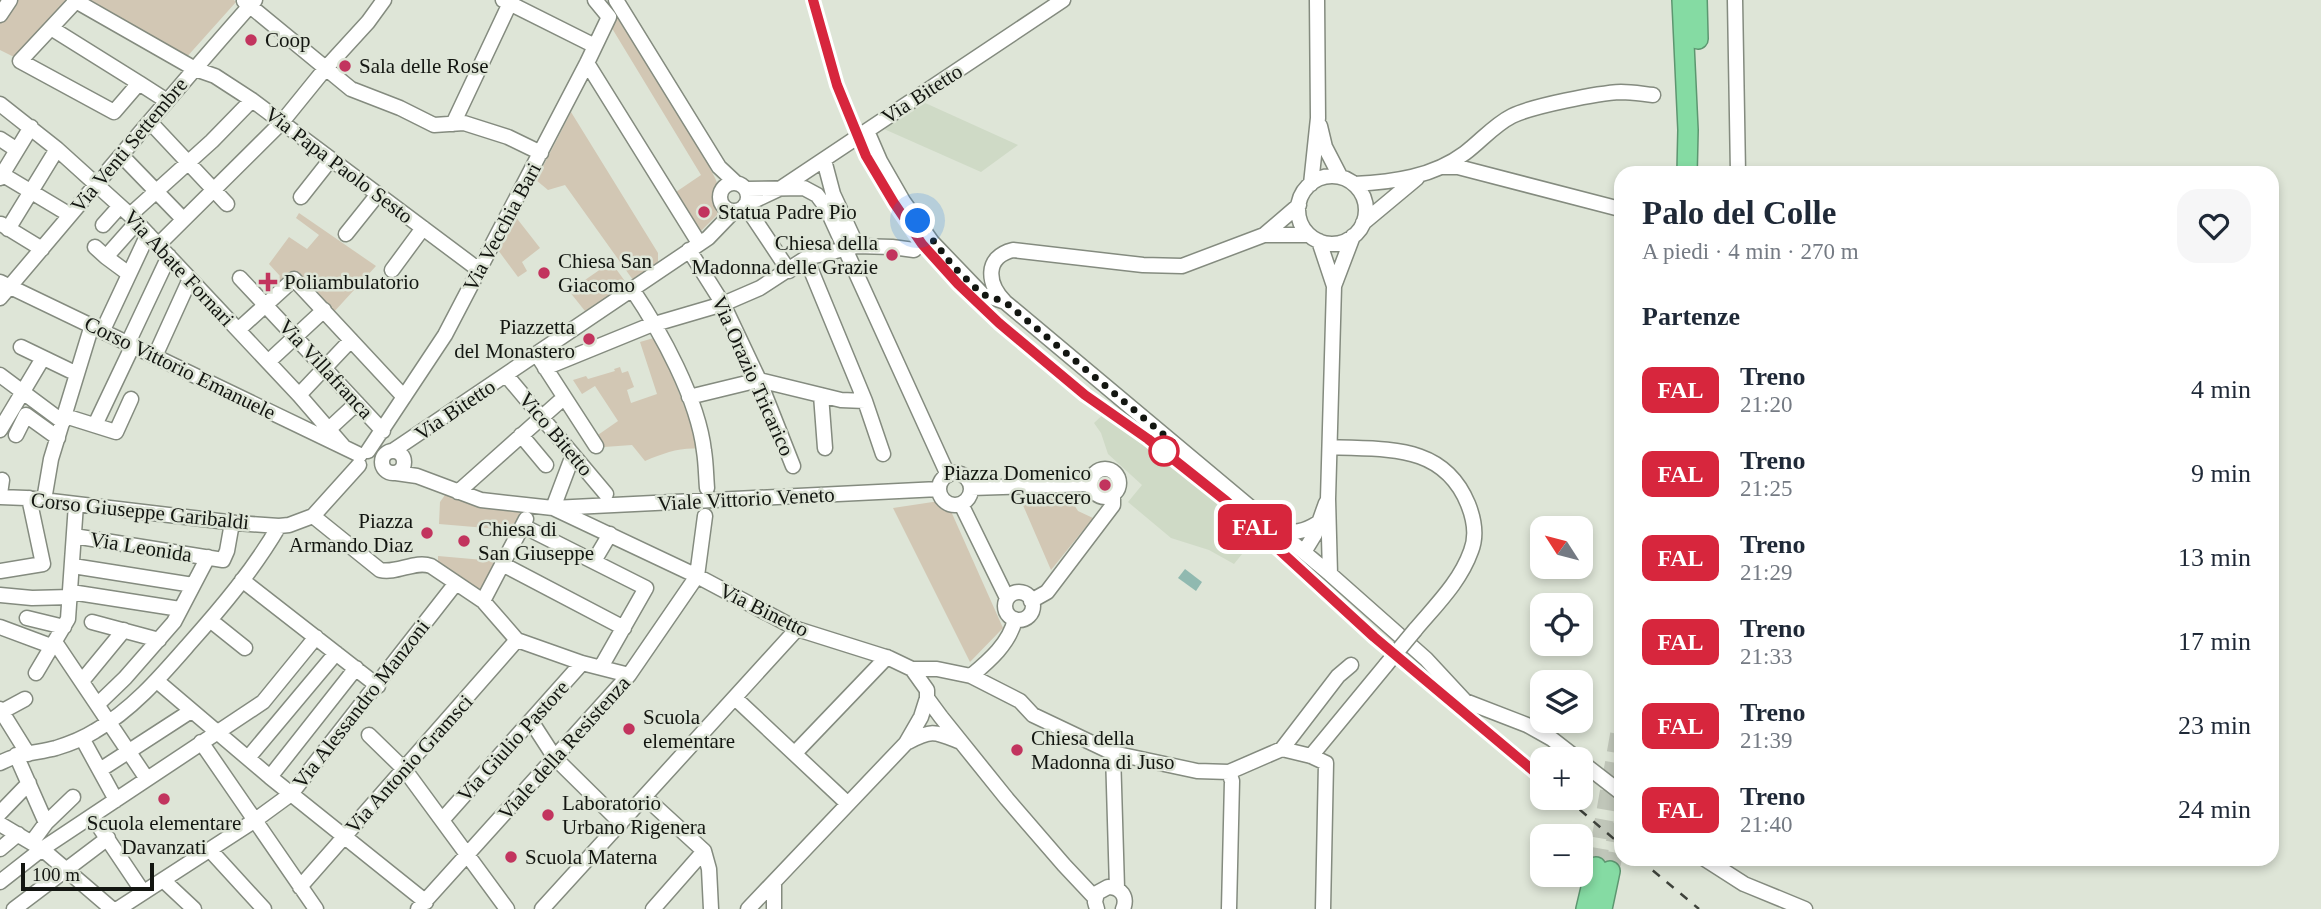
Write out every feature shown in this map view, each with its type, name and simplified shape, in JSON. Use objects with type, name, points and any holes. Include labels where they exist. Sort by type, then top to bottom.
[{"type":"highway","points":[[1682,0],[1688,166]]},
{"type":"highway","points":[[1697,0],[1700,166]]},
{"type":"highway","points":[[1586,909],[1603,869],[1602,909]]},
{"type":"street","points":[[0,15],[10,0]]},
{"type":"street","points":[[95,425],[130,344],[163,251],[183,219],[282,122],[384,0]]},
{"type":"street","name":"Via Vecchia Bari","points":[[363,457],[383,431],[444,335],[587,63],[608,17],[595,0]]},
{"type":"street","points":[[616,0],[719,167],[735,186],[748,196],[699,244]]},
{"type":"street","name":"Via Bitetto","points":[[734,207],[781,188],[1063,0]]},
{"type":"street","points":[[1311,184],[1318,118],[1317,0]]},
{"type":"street","points":[[1735,0],[1738,166]]},
{"type":"street","points":[[75,1],[20,61],[114,112],[139,83]]},
{"type":"street","name":"Via Papa Paolo Sesto","points":[[75,1],[195,69],[215,76],[252,100],[479,270]]},
{"type":"street","points":[[249,2],[351,89],[434,125],[464,124],[508,137],[541,153]]},
{"type":"street","name":"Via Venti Settembre","points":[[3,289],[42,249],[96,182],[122,156],[249,2]]},
{"type":"street","points":[[453,124],[506,2],[595,46]]},
{"type":"street","points":[[51,28],[167,101]]},
{"type":"street","name":"Via Orazio Tricarico","points":[[587,63],[699,244],[723,304],[759,380],[793,466]]},
{"type":"street","points":[[1354,184],[1421,175],[1442,167],[1464,154],[1502,123],[1519,113],[1541,106],[1608,94],[1653,95]]},
{"type":"street","points":[[129,274],[100,252],[129,214],[252,100]]},
{"type":"street","name":"Via Abate Fornari","points":[[0,104],[96,182],[129,214],[299,395],[344,447]]},
{"type":"street","points":[[1318,118],[1325,147],[1340,177]]},
{"type":"street","points":[[150,122],[227,204]]},
{"type":"street","points":[[31,127],[1,175],[70,215]]},
{"type":"street","points":[[867,131],[892,181],[932,242],[982,294],[1005,302]]},
{"type":"street","points":[[0,139],[17,150]]},
{"type":"street","points":[[42,249],[4,226],[30,192],[57,149]]},
{"type":"street","points":[[122,156],[183,219]]},
{"type":"street","points":[[301,197],[331,159]]},
{"type":"street","points":[[824,160],[851,247],[948,475]]},
{"type":"street","points":[[1442,167],[1458,167],[1614,207]]},
{"type":"street","points":[[1330,574],[1328,499],[1334,286],[1353,236],[1363,223],[1421,175]]},
{"type":"street","points":[[1334,286],[1314,238],[1303,226],[1299,216],[1298,205],[1301,197],[1311,184],[1320,178],[1340,177],[1354,184],[1361,192],[1366,213],[1363,223]]},
{"type":"street","points":[[789,271],[734,207],[720,199],[735,186],[804,188],[817,195],[851,247]]},
{"type":"street","points":[[346,234],[378,194]]},
{"type":"street","points":[[1298,205],[1264,235],[1182,265],[1143,265],[1018,249],[1009,251],[999,256],[991,271],[994,289],[1005,302],[1330,574],[1426,659],[1465,701],[1527,725],[1562,747]]},
{"type":"street","points":[[103,225],[129,214]]},
{"type":"street","points":[[391,270],[423,228]]},
{"type":"street","points":[[0,571],[43,564],[37,499],[56,468],[58,438],[77,374],[97,327],[129,274],[148,234]]},
{"type":"street","points":[[1264,235],[1314,238],[1336,243],[1353,236]]},
{"type":"street","name":"Via Bitetto","points":[[394,460],[408,441],[699,244]]},
{"type":"street","points":[[545,368],[655,324],[723,304],[760,288],[806,258],[851,247],[914,250]]},
{"type":"street","points":[[806,258],[883,454]]},
{"type":"street","name":"Via Villafranca","points":[[240,278],[383,431]]},
{"type":"street","points":[[155,356],[190,279]]},
{"type":"street","points":[[238,330],[294,279],[404,397]]},
{"type":"street","name":"Corso Vittorio Emanuele","points":[[3,289],[97,327],[363,457],[394,460]]},
{"type":"street","points":[[632,289],[655,324],[689,397],[704,449],[707,488]]},
{"type":"street","points":[[268,362],[324,310]]},
{"type":"street","points":[[299,395],[351,340]]},
{"type":"street","points":[[21,347],[77,374]]},
{"type":"street","points":[[536,354],[596,446]]},
{"type":"street","points":[[0,430],[5,410],[22,392],[43,358]]},
{"type":"street","points":[[0,375],[64,419],[116,432],[135,400],[110,392]]},
{"type":"street","name":"Vico Bitetto","points":[[506,375],[606,494]]},
{"type":"street","points":[[689,397],[759,380],[841,400],[864,401]]},
{"type":"street","points":[[821,396],[825,448]]},
{"type":"street","points":[[458,492],[559,402]]},
{"type":"street","points":[[329,429],[357,403]]},
{"type":"street","points":[[16,435],[26,415],[58,438]]},
{"type":"street","points":[[383,431],[384,441],[394,460],[417,476],[481,500],[532,506],[483,601]]},
{"type":"street","points":[[521,435],[546,465]]},
{"type":"street","points":[[1311,756],[1458,579],[1473,549],[1475,520],[1462,490],[1447,470],[1422,457],[1398,450],[1330,447]]},
{"type":"street","points":[[553,508],[573,455]]},
{"type":"street","points":[[10,755],[58,748],[82,738],[108,722],[157,681],[242,580],[279,526],[313,516],[363,457]]},
{"type":"street","points":[[1031,601],[1047,592],[1113,505],[1113,495],[1118,489],[1119,480],[1111,469],[1097,471],[1091,484],[1095,493],[1113,495]]},
{"type":"street","points":[[948,475],[963,475],[970,482],[971,488],[969,498],[955,505],[945,501],[939,489],[941,482],[948,475]]},
{"type":"street","points":[[971,488],[1091,484]]},
{"type":"street","name":"Viale Vittorio Veneto","points":[[553,508],[939,489]]},
{"type":"street","name":"Corso Giuseppe Garibaldi","points":[[1,491],[76,504],[279,526]]},
{"type":"street","points":[[1304,552],[1315,534],[1328,499]]},
{"type":"street","points":[[36,673],[68,620],[76,504]]},
{"type":"street","points":[[961,504],[1007,598],[1006,612],[1015,619],[1029,615],[1032,608],[1026,594],[1018,592],[1007,598]]},
{"type":"street","name":"Via Binetto","points":[[532,506],[553,508],[610,534],[797,629],[887,657],[912,670],[963,744],[1096,903]]},
{"type":"street","points":[[313,516],[380,570],[394,571],[424,564],[456,583],[483,601],[517,640],[582,663],[629,675]]},
{"type":"street","points":[[696,576],[705,516]]},
{"type":"street","points":[[98,704],[174,622],[208,557],[223,560],[232,523]]},
{"type":"street","points":[[1277,529],[1293,533],[1306,531],[1318,523]]},
{"type":"street","points":[[523,526],[646,587],[601,667]]},
{"type":"street","points":[[594,561],[610,534]]},
{"type":"street","name":"Via Leonida","points":[[74,536],[208,557]]},
{"type":"street","points":[[1304,552],[1322,549],[1329,540]]},
{"type":"street","points":[[502,564],[624,628]]},
{"type":"street","points":[[73,566],[193,585]]},
{"type":"street","name":"Viale della Resistenza","points":[[422,905],[629,675],[696,576]]},
{"type":"street","points":[[242,580],[378,686]]},
{"type":"street","name":"Via Alessandro Manzoni","points":[[118,909],[291,794],[456,583]]},
{"type":"street","points":[[0,596],[32,598],[71,595],[180,609]]},
{"type":"street","points":[[27,618],[64,627]]},
{"type":"street","points":[[971,676],[996,652],[1013,630],[1015,619]]},
{"type":"street","points":[[210,620],[245,648]]},
{"type":"street","points":[[92,622],[159,640]]},
{"type":"street","points":[[0,627],[53,644],[82,681],[147,779]]},
{"type":"street","points":[[542,909],[797,629]]},
{"type":"street","points":[[82,681],[124,630]]},
{"type":"street","points":[[0,882],[37,846],[92,816],[263,702],[316,636]]},
{"type":"street","name":"Via Antonio Gramsci","points":[[300,887],[517,640]]},
{"type":"street","points":[[996,652],[992,671],[994,682],[1002,692]]},
{"type":"street","points":[[248,758],[336,653]]},
{"type":"street","points":[[795,754],[887,657]]},
{"type":"street","name":"Via Giulio Pastore","points":[[443,820],[582,663]]},
{"type":"street","points":[[912,670],[937,669],[971,676],[1020,701],[1033,715],[1113,753],[1197,771],[1229,772],[1282,749],[1338,676],[1351,665]]},
{"type":"street","points":[[270,777],[356,668]]},
{"type":"street","points":[[748,909],[906,743],[921,717],[932,681],[944,671]]},
{"type":"street","points":[[157,681],[344,836],[422,905]]},
{"type":"street","points":[[735,698],[848,804]]},
{"type":"street","points":[[25,699],[0,710],[10,755],[29,783],[46,822]]},
{"type":"street","points":[[100,770],[191,710]]},
{"type":"street","points":[[531,721],[555,758],[621,823]]},
{"type":"street","points":[[906,743],[925,733],[933,733],[963,744]]},
{"type":"street","points":[[369,735],[405,770],[507,909]]},
{"type":"street","points":[[82,738],[116,800]]},
{"type":"street","points":[[201,742],[316,909]]},
{"type":"street","points":[[1282,749],[1326,762],[1323,909]]},
{"type":"street","points":[[1113,753],[1117,888],[1125,899],[1123,909]]},
{"type":"street","points":[[1593,771],[1614,787]]},
{"type":"street","points":[[1228,909],[1232,781],[1229,772]]},
{"type":"street","points":[[0,813],[29,783]]},
{"type":"street","points":[[37,846],[46,822],[73,797]]},
{"type":"street","points":[[645,797],[704,851],[709,869],[710,909]]},
{"type":"street","points":[[92,816],[143,892]]},
{"type":"street","points":[[0,824],[37,846],[112,909]]},
{"type":"street","points":[[0,849],[18,834]]},
{"type":"street","points":[[14,909],[107,838]]},
{"type":"street","points":[[210,850],[264,909]]},
{"type":"street","points":[[653,909],[704,851]]},
{"type":"street","points":[[1717,866],[1744,884],[1805,909]]},
{"type":"street","points":[[163,880],[194,909]]},
{"type":"street","points":[[774,883],[774,909]]},
{"type":"street","points":[[1096,903],[1104,888],[1117,888]]},
{"type":"street","points":[[0,902],[5,909]]},
{"type":"shaded area","points":[[15,0],[68,0],[18,59],[0,50],[0,23]]},
{"type":"shaded area","points":[[86,0],[234,0],[236,2],[185,59]]},
{"type":"shaded area","points":[[617,11],[696,140],[716,180],[720,193],[717,215],[698,234],[673,194],[701,175],[610,25]]},
{"type":"shaded area","points":[[923,102],[1018,145],[981,172],[884,129]]},
{"type":"shaded area","points":[[571,112],[658,253],[658,262],[633,280],[565,185],[548,190],[536,180]]},
{"type":"shaded area","points":[[299,213],[376,266],[332,314],[294,274],[271,295],[272,286],[280,276],[269,264],[289,237],[307,249],[319,235],[296,218]]},
{"type":"shaded area","points":[[515,216],[540,248],[522,262],[527,271],[518,277],[498,250]]},
{"type":"shaded area","points":[[611,262],[627,284],[585,311],[569,291]]},
{"type":"shaded area","points":[[657,337],[701,449],[679,450],[645,461],[632,445],[604,447],[595,437],[618,421],[595,386],[582,394],[573,380],[586,376],[588,379],[620,367],[622,373],[628,371],[634,387],[627,390],[631,403],[657,394],[640,342]]},
{"type":"shaded area","points":[[1112,406],[1263,528],[1234,564],[1209,550],[1171,538],[1128,502],[1142,485],[1108,454],[1101,433],[1094,423]]},
{"type":"shaded area","points":[[1067,494],[1078,511],[1093,518],[1051,570],[1019,496]]},
{"type":"shaded area","points":[[445,495],[490,509],[521,511],[511,530],[439,524],[440,502]]},
{"type":"shaded area","points":[[946,500],[1003,628],[970,662],[893,508]]},
{"type":"shaded area","points":[[438,556],[495,561],[484,586],[478,589],[438,564]]},
{"type":"water","points":[[1185,569],[1202,582],[1196,591],[1178,578]]},
{"type":"tunnel","points":[[1596,867],[1614,766]]},
{"type":"tunnel","points":[[1610,871],[1614,849]]},
{"type":"railway","points":[[813,0],[837,85],[866,156],[922,244],[958,284],[1094,402],[1148,439],[1226,501],[1374,637],[1530,768]]},
{"type":"railway","points":[[1580,810],[1614,839]]},
{"type":"railway","points":[[1647,866],[1699,909]]},
{"type":"train","name":"FAL","points":[[813,0],[837,85],[866,156],[922,244],[958,284],[999,323],[1085,395],[1148,439],[1226,501],[1374,637],[1530,768]]},
{"type":"place","name":"Coop","points":[[251,40]]},
{"type":"place","name":"Sala delle Rose","points":[[345,66]]},
{"type":"place","name":"Statua Padre Pio","points":[[704,212]]},
{"type":"place","name":"Chiesa della Madonna delle Grazie","points":[[892,255]]},
{"type":"place","name":"Chiesa San Giacomo","points":[[544,273]]},
{"type":"place","name":"Poliambulatorio","points":[[268,282]]},
{"type":"place","name":"Piazzetta del Monastero","points":[[589,339]]},
{"type":"place","name":"Piazza Domenico Guaccero","points":[[1105,485]]},
{"type":"place","name":"Piazza Armando Diaz","points":[[427,533]]},
{"type":"place","name":"Chiesa di San Giuseppe","points":[[464,541]]},
{"type":"place","name":"Scuola elementare","points":[[629,729]]},
{"type":"place","name":"Chiesa della Madonna di Juso","points":[[1017,750]]},
{"type":"place","name":"Scuola elementare Davanzati","points":[[164,799]]},
{"type":"place","name":"Laboratorio Urbano Rigenera","points":[[548,815]]},
{"type":"place","name":"Scuola Materna","points":[[511,857]]},
{"type":"route","points":[[918,221],[953,266],[986,298],[1005,302],[1176,445],[1164,451]]}]
